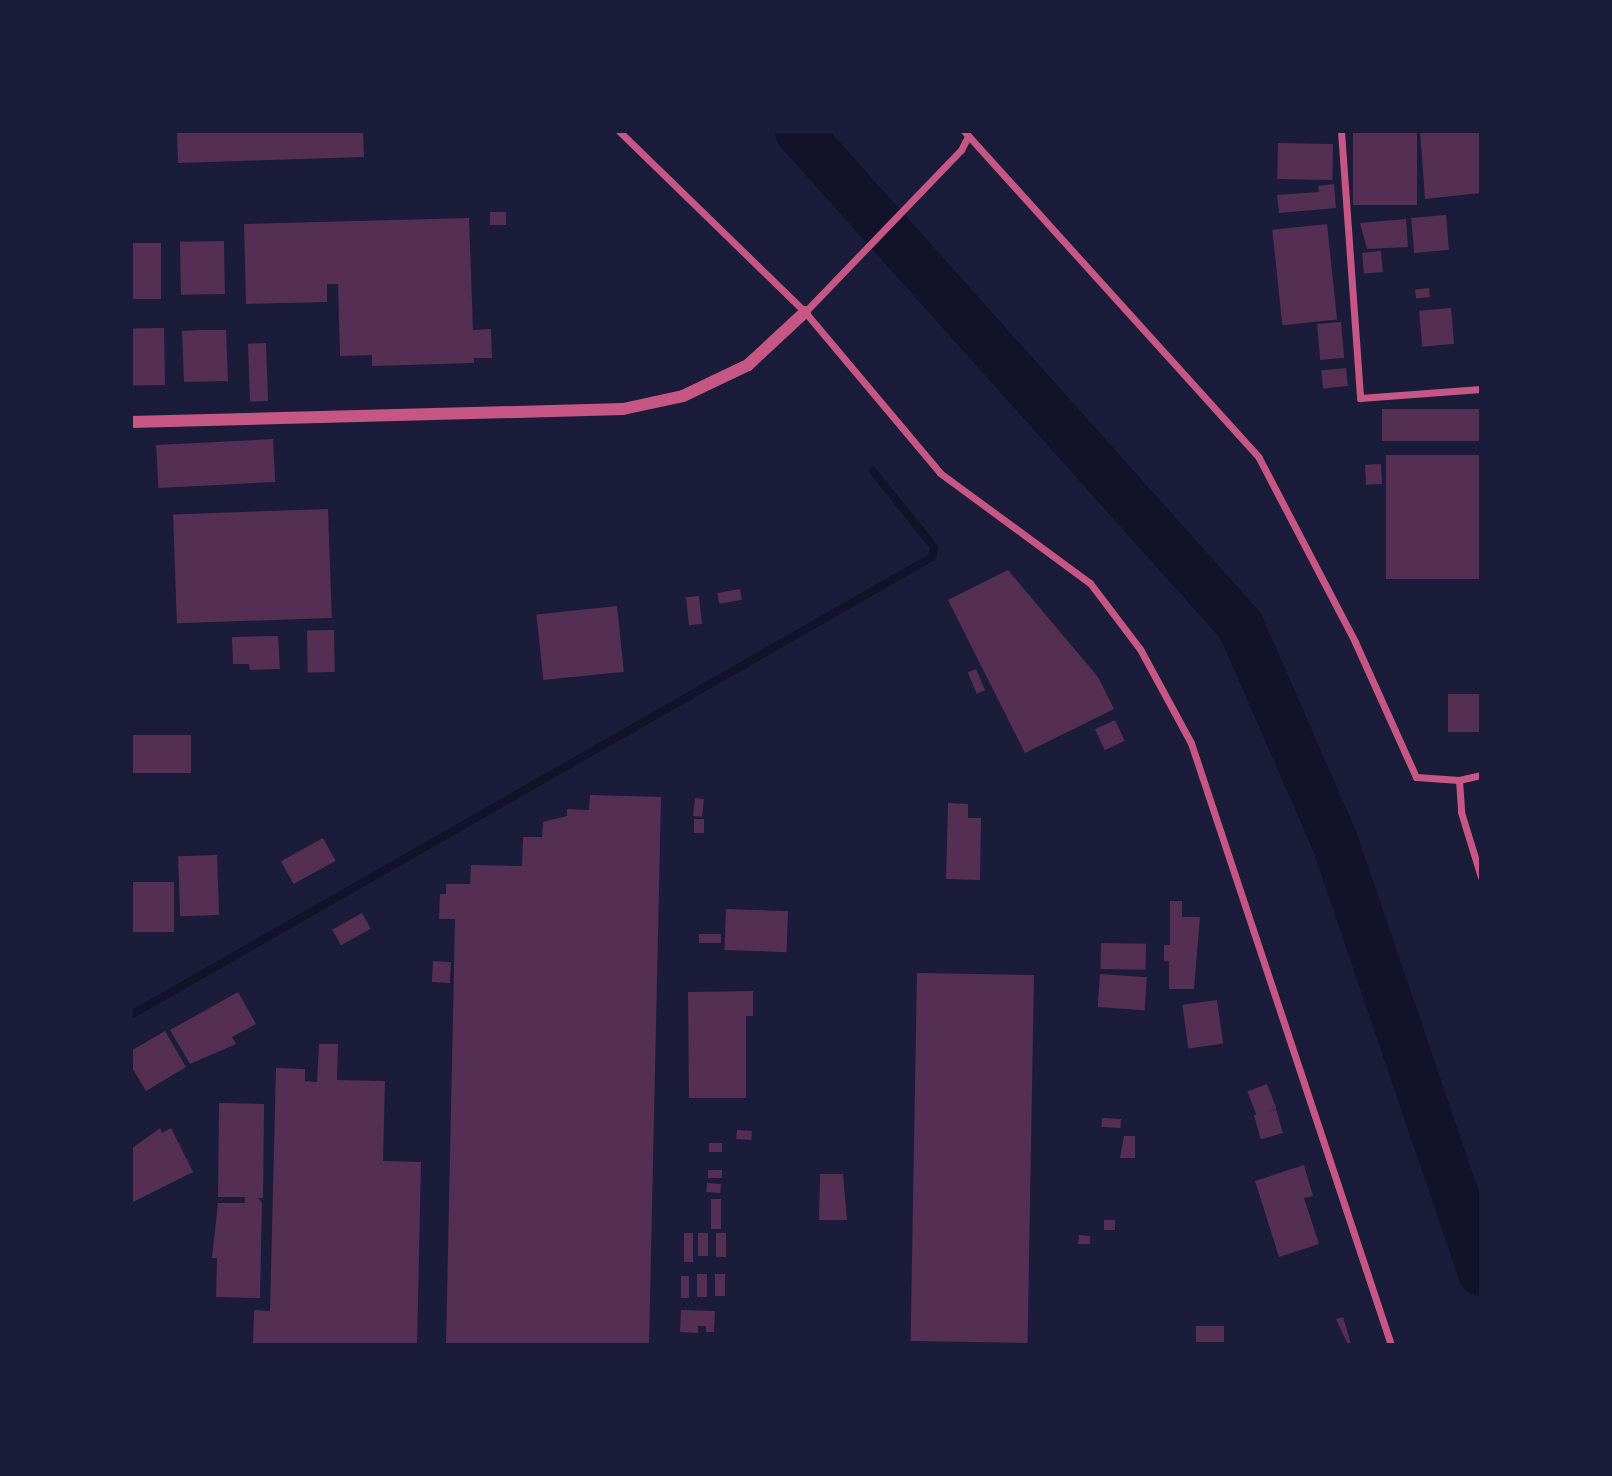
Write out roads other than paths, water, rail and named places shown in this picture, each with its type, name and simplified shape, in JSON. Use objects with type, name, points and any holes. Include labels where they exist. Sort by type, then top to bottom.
[{"type":"street","points":[[619,131],[805,312],[940,473],[1090,583],[1140,649],[1191,743],[1391,1345]]},
{"type":"street","points":[[1341,131],[1360,398],[1481,389]]},
{"type":"street","points":[[131,422],[623,409],[683,396],[748,365],[824,295],[961,150],[966,134]]},
{"type":"street","points":[[966,134],[1259,458],[1355,642],[1416,777],[1459,780],[1481,775]]},
{"type":"street","points":[[1459,780],[1461,812],[1481,877]]},
{"type":"waterway","points":[[798,131],[1240,625],[1334,840],[1481,1273]]},
{"type":"waterway","points":[[131,1015],[932,557],[934,547],[873,471]]}]
